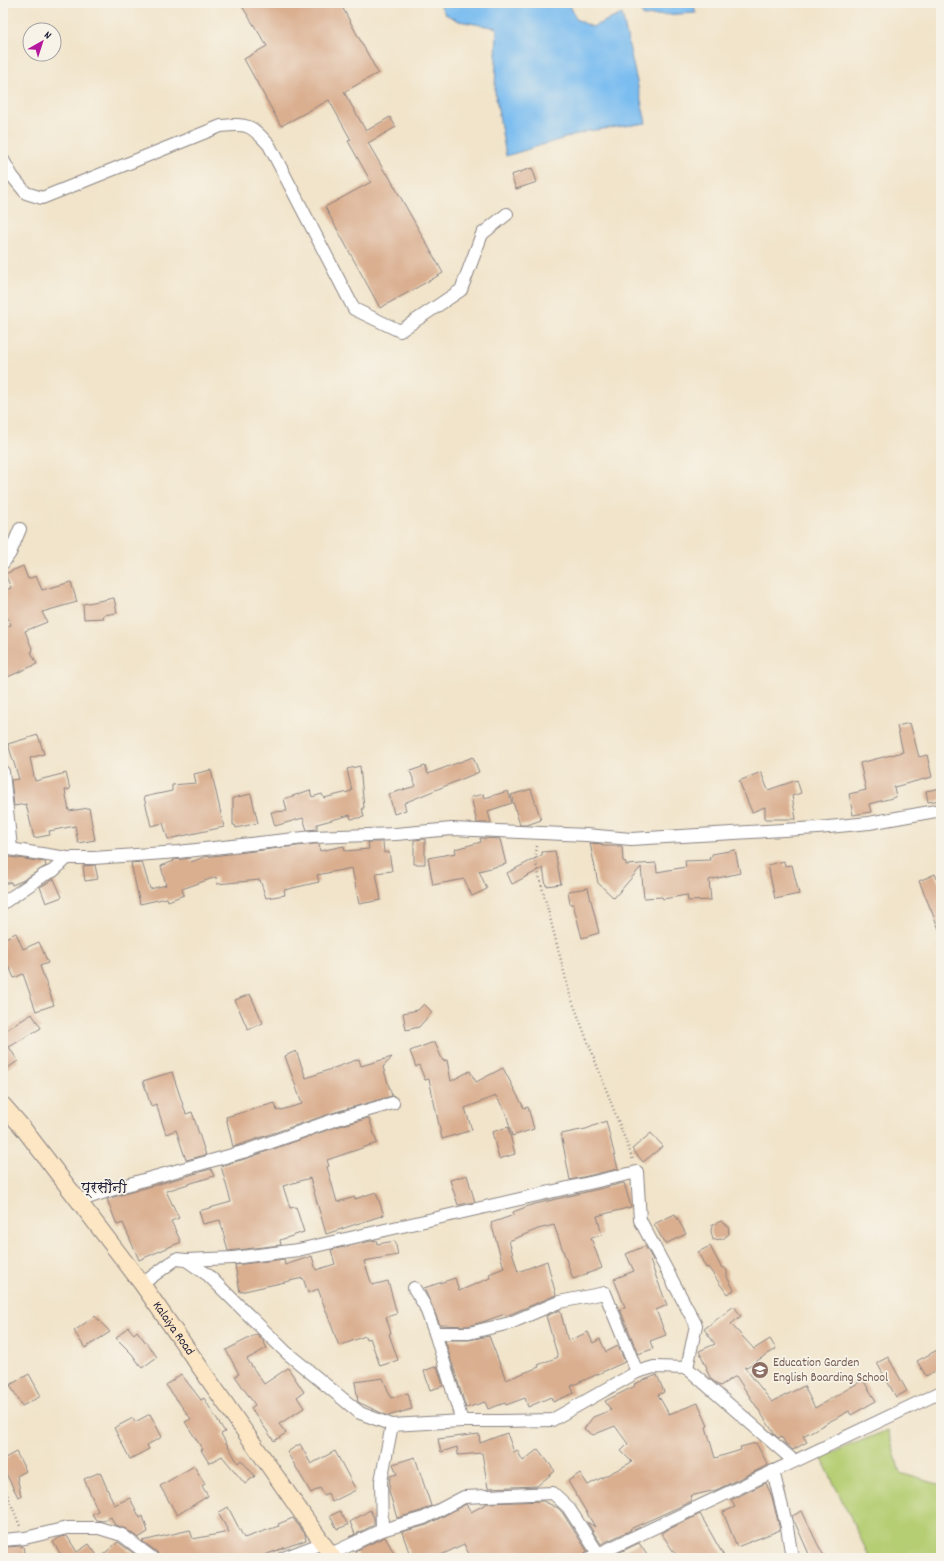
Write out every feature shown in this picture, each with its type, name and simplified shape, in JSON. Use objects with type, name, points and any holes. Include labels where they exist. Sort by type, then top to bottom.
[{"type":"main road","name":"Kalaiya Road","points":[[3,1105],[23,1128],[142,1284],[329,1552]]},
{"type":"street","points":[[3,160],[12,176],[26,193],[42,198],[221,126],[239,124],[255,130],[269,145],[354,309],[400,331],[461,290],[482,234],[507,214]]},
{"type":"street","points":[[3,563],[10,553],[20,528]]},
{"type":"street","points":[[3,772],[7,848],[66,858],[94,858],[178,852],[313,837],[396,834],[452,829],[586,835],[632,839],[869,824],[941,810]]},
{"type":"street","points":[[3,903],[44,875],[53,871],[66,858]]},
{"type":"street","points":[[78,1201],[126,1185],[246,1151],[334,1120],[393,1103]]},
{"type":"street","points":[[142,1284],[176,1259],[233,1258],[298,1250],[637,1172],[640,1220],[696,1325],[687,1368]]},
{"type":"street","points":[[186,1260],[208,1275],[287,1353],[360,1413],[392,1425],[462,1421],[552,1420],[637,1372],[654,1367],[687,1368],[794,1461]]},
{"type":"street","points":[[414,1288],[425,1306],[435,1333],[462,1421]]},
{"type":"street","points":[[435,1333],[469,1333],[510,1323],[559,1302],[604,1293],[637,1372]]},
{"type":"street","points":[[283,1558],[329,1552],[382,1530],[424,1518],[464,1497],[553,1493],[568,1507],[596,1557],[773,1470],[941,1392]]},
{"type":"street","points":[[382,1530],[381,1481],[392,1425]]},
{"type":"street","points":[[773,1470],[787,1527],[792,1558]]},
{"type":"street","points":[[3,1540],[25,1538],[67,1528],[99,1528],[122,1534],[152,1558]]},
{"type":"path","points":[[539,834],[535,860],[570,995],[637,1172]]},
{"type":"path","points":[[3,1484],[25,1538]]},
{"type":"green space","points":[[888,1430],[900,1473],[941,1485],[941,1558],[870,1558],[821,1457]]},
{"type":"water","points":[[439,3],[569,3],[576,19],[592,27],[622,14],[646,123],[588,131],[506,156],[495,92],[497,28],[459,21],[445,14]]},
{"type":"water","points":[[639,3],[693,3],[696,13],[643,16]]},
{"type":"building","points":[[240,3],[340,3],[378,73],[344,92],[366,131],[390,117],[396,127],[368,143],[386,174],[387,173],[443,273],[380,308],[325,207],[371,182],[348,141],[351,140],[329,100],[281,126],[244,59],[267,46]]},
{"type":"building","points":[[532,168],[537,182],[516,189],[511,175]]},
{"type":"building","points":[[23,566],[28,579],[36,576],[42,590],[71,582],[77,602],[42,612],[47,622],[25,631],[33,651],[31,652],[37,664],[3,679],[3,628],[11,625],[3,607],[3,591],[11,588],[5,574]]},
{"type":"building","points":[[114,598],[117,613],[103,615],[104,618],[84,619],[83,604]]},
{"type":"building","points":[[910,723],[919,757],[927,755],[932,777],[894,787],[896,797],[869,804],[871,812],[853,815],[849,794],[866,790],[860,763],[903,752],[897,726]]},
{"type":"building","points":[[38,735],[44,754],[30,758],[35,781],[66,773],[70,789],[65,790],[69,811],[89,808],[95,840],[78,843],[75,826],[49,831],[50,835],[34,838],[26,804],[14,806],[11,780],[19,779],[8,744]]},
{"type":"building","points":[[473,757],[479,772],[404,803],[406,810],[394,814],[389,794],[416,786],[410,771],[425,766],[428,774]]},
{"type":"building","points":[[360,766],[364,808],[362,808],[364,817],[351,819],[350,815],[317,824],[317,829],[307,830],[303,818],[275,826],[271,812],[287,811],[284,799],[310,790],[312,797],[322,794],[324,798],[352,791],[347,769]]},
{"type":"building","points":[[211,770],[224,827],[168,839],[163,823],[151,826],[144,797],[172,791],[172,785],[196,783],[194,774]]},
{"type":"building","points":[[761,772],[768,790],[797,780],[801,793],[792,796],[796,819],[765,819],[765,807],[752,812],[739,781]]},
{"type":"building","points":[[941,788],[941,800],[928,802],[926,791]]},
{"type":"building","points":[[531,789],[541,820],[527,825],[520,825],[511,795]]},
{"type":"building","points":[[508,791],[512,803],[488,811],[491,823],[477,823],[471,797],[484,794],[485,798]]},
{"type":"building","points":[[251,794],[258,823],[236,828],[235,825],[233,825],[233,798]]},
{"type":"building","points":[[480,838],[500,839],[506,864],[479,871],[487,889],[472,896],[464,879],[433,885],[428,858],[456,853],[455,849],[481,842]]},
{"type":"building","points":[[425,839],[425,864],[414,864],[414,840]]},
{"type":"building","points":[[368,842],[383,842],[384,853],[389,852],[392,871],[376,873],[381,900],[359,904],[352,868],[317,875],[319,882],[284,890],[285,895],[266,898],[260,880],[217,884],[216,877],[182,889],[184,895],[168,901],[167,898],[140,904],[131,863],[142,862],[150,889],[166,885],[161,866],[174,861],[173,860],[190,858],[191,862],[204,857],[314,844],[319,844],[320,851],[344,846],[345,851],[369,849]]},
{"type":"building","points":[[590,843],[602,844],[602,846],[622,846],[623,861],[626,862],[626,865],[656,863],[657,872],[686,867],[685,861],[710,860],[709,857],[712,857],[712,854],[735,850],[740,873],[709,880],[711,900],[688,901],[687,895],[663,899],[662,897],[644,898],[641,867],[614,898],[598,883]]},
{"type":"building","points":[[555,851],[561,884],[546,886],[543,868],[512,884],[507,873],[542,855],[542,852]]},
{"type":"building","points":[[3,856],[45,862],[46,866],[22,881],[12,885],[11,882],[3,884]]},
{"type":"building","points":[[784,861],[785,866],[792,865],[799,894],[775,899],[768,865]]},
{"type":"building","points":[[95,865],[98,879],[85,881],[83,866]]},
{"type":"building","points":[[935,874],[941,888],[941,934],[919,881]]},
{"type":"building","points":[[54,879],[62,897],[46,903],[40,887]]},
{"type":"building","points":[[588,888],[599,933],[582,938],[573,904],[570,904],[568,891]]},
{"type":"building","points":[[16,933],[23,949],[39,942],[48,963],[40,966],[54,1005],[36,1011],[23,974],[14,978],[9,966],[3,969],[3,939]]},
{"type":"building","points":[[250,994],[263,1023],[248,1030],[235,1000]]},
{"type":"building","points":[[424,1004],[432,1012],[419,1027],[406,1030],[403,1013],[418,1010]]},
{"type":"building","points":[[32,1014],[41,1028],[9,1047],[18,1061],[3,1071],[3,1032]]},
{"type":"building","points":[[431,1043],[435,1043],[443,1061],[447,1060],[451,1081],[470,1071],[476,1082],[503,1068],[524,1108],[528,1107],[534,1129],[512,1136],[506,1113],[496,1096],[465,1108],[472,1130],[442,1139],[429,1079],[425,1080],[419,1065],[416,1067],[410,1051]]},
{"type":"building","points":[[296,1051],[306,1078],[359,1059],[361,1066],[392,1057],[383,1067],[392,1096],[332,1113],[233,1147],[226,1117],[275,1103],[277,1111],[302,1104],[285,1056]]},
{"type":"building","points":[[172,1072],[186,1114],[192,1112],[206,1155],[186,1160],[176,1130],[166,1134],[156,1104],[151,1106],[143,1081]]},
{"type":"building","points":[[369,1118],[377,1143],[327,1160],[329,1166],[327,1167],[337,1202],[355,1197],[355,1199],[376,1192],[384,1215],[326,1234],[310,1178],[283,1186],[290,1208],[296,1207],[304,1232],[280,1240],[281,1245],[228,1251],[220,1220],[203,1224],[199,1211],[231,1202],[221,1166],[336,1127]]},
{"type":"building","points":[[606,1121],[618,1169],[570,1180],[561,1134],[586,1129]]},
{"type":"building","points":[[508,1127],[515,1154],[499,1159],[492,1132]]},
{"type":"building","points":[[651,1133],[663,1146],[643,1162],[632,1149]]},
{"type":"building","points":[[211,1169],[214,1176],[166,1191],[179,1218],[171,1221],[181,1242],[139,1260],[123,1223],[117,1225],[107,1199]]},
{"type":"building","points":[[467,1175],[475,1202],[458,1205],[450,1180]]},
{"type":"building","points":[[624,1183],[631,1207],[597,1216],[602,1235],[591,1238],[602,1268],[573,1279],[554,1225],[538,1229],[509,1241],[518,1272],[547,1261],[556,1295],[506,1316],[505,1314],[468,1326],[440,1325],[424,1288],[455,1278],[459,1291],[490,1278],[489,1274],[504,1268],[491,1223],[514,1215],[513,1212],[531,1205]]},
{"type":"building","points":[[675,1214],[686,1234],[665,1244],[654,1224]]},
{"type":"building","points":[[721,1221],[728,1226],[729,1234],[723,1239],[713,1240],[711,1231],[712,1225]]},
{"type":"building","points":[[376,1240],[377,1244],[395,1241],[398,1255],[364,1261],[372,1285],[388,1281],[397,1314],[386,1317],[391,1333],[389,1334],[398,1360],[380,1366],[370,1338],[366,1339],[365,1336],[339,1346],[318,1289],[308,1293],[303,1278],[240,1292],[235,1265],[284,1259],[285,1265],[312,1256],[316,1270],[335,1264],[331,1250]]},
{"type":"building","points":[[645,1246],[653,1260],[650,1261],[667,1305],[656,1310],[666,1335],[650,1341],[653,1349],[638,1354],[620,1309],[625,1307],[614,1279],[634,1271],[626,1254]]},
{"type":"building","points":[[710,1246],[721,1267],[725,1268],[727,1271],[727,1277],[734,1290],[727,1294],[708,1267],[706,1268],[698,1252]]},
{"type":"building","points":[[734,1306],[741,1316],[731,1324],[754,1349],[770,1339],[776,1349],[745,1368],[772,1402],[804,1386],[815,1408],[863,1380],[876,1401],[851,1415],[849,1411],[803,1436],[807,1442],[793,1450],[786,1444],[781,1436],[779,1438],[776,1436],[736,1376],[720,1386],[711,1379],[706,1369],[707,1368],[699,1351],[715,1344],[704,1329]]},
{"type":"building","points":[[560,1310],[568,1341],[588,1332],[593,1343],[600,1339],[606,1352],[618,1346],[625,1362],[571,1386],[574,1393],[553,1402],[551,1397],[528,1407],[525,1398],[506,1405],[505,1403],[488,1409],[485,1402],[466,1408],[445,1340],[469,1340],[489,1336],[506,1380],[539,1367],[538,1365],[558,1357],[546,1316]]},
{"type":"building","points":[[95,1316],[110,1332],[85,1348],[74,1331]]},
{"type":"building","points":[[128,1327],[134,1334],[137,1331],[157,1357],[142,1368],[132,1354],[116,1338]]},
{"type":"building","points":[[257,1334],[267,1348],[247,1359],[264,1384],[288,1368],[304,1392],[297,1397],[304,1408],[279,1424],[286,1433],[274,1441],[251,1408],[255,1405],[235,1376],[239,1374],[226,1350]]},
{"type":"building","points":[[941,1348],[941,1368],[926,1376],[917,1361]]},
{"type":"building","points":[[888,1357],[907,1391],[896,1397],[877,1363]]},
{"type":"building","points":[[437,1366],[443,1386],[430,1390],[424,1371]]},
{"type":"building","points":[[29,1374],[41,1396],[22,1406],[10,1385]]},
{"type":"building","points":[[181,1374],[201,1400],[204,1398],[225,1432],[221,1434],[238,1463],[241,1460],[255,1476],[245,1484],[222,1456],[209,1463],[201,1450],[203,1450],[185,1422],[191,1419],[166,1385]]},
{"type":"building","points":[[657,1375],[664,1392],[658,1395],[669,1414],[698,1403],[708,1426],[706,1427],[715,1458],[741,1450],[740,1447],[756,1443],[768,1465],[716,1490],[690,1496],[692,1501],[601,1544],[587,1522],[595,1527],[568,1481],[580,1473],[588,1485],[632,1462],[621,1451],[628,1444],[615,1426],[593,1435],[584,1429],[593,1417],[611,1410],[605,1401],[635,1386],[634,1384]]},
{"type":"building","points":[[383,1378],[391,1398],[408,1393],[412,1409],[388,1416],[358,1402],[355,1382]]},
{"type":"building","points":[[150,1414],[162,1437],[147,1445],[149,1449],[130,1459],[114,1428],[133,1418],[135,1422]]},
{"type":"building","points":[[507,1433],[514,1452],[517,1450],[523,1461],[538,1449],[555,1471],[537,1486],[488,1488],[482,1453],[458,1455],[457,1447],[441,1452],[438,1439],[479,1434],[480,1443]]},
{"type":"building","points":[[300,1444],[311,1464],[335,1451],[356,1490],[332,1502],[328,1493],[324,1495],[320,1488],[311,1493],[287,1452]]},
{"type":"building","points":[[16,1452],[26,1471],[17,1476],[21,1496],[18,1497],[3,1468],[3,1459]]},
{"type":"building","points":[[415,1457],[431,1506],[421,1511],[397,1518],[389,1491],[390,1476],[397,1474],[393,1464]]},
{"type":"building","points":[[194,1466],[205,1484],[202,1486],[208,1496],[177,1515],[160,1486]]},
{"type":"building","points":[[100,1472],[114,1505],[130,1498],[140,1518],[143,1516],[148,1532],[138,1538],[126,1529],[115,1525],[111,1517],[103,1521],[96,1520],[92,1514],[98,1511],[84,1479]]},
{"type":"building","points":[[766,1483],[772,1497],[780,1530],[737,1547],[723,1512],[735,1507],[731,1500]]},
{"type":"building","points":[[543,1501],[558,1508],[562,1512],[587,1551],[583,1558],[471,1558],[464,1544],[435,1558],[411,1558],[402,1532],[427,1525],[466,1504],[471,1512],[488,1503]]},
{"type":"building","points":[[228,1507],[244,1538],[279,1526],[278,1524],[293,1518],[305,1534],[306,1540],[256,1558],[159,1558],[157,1552],[142,1541],[190,1530],[193,1539],[229,1532],[218,1513]]},
{"type":"building","points":[[370,1510],[374,1518],[374,1525],[350,1537],[355,1534],[350,1522]]},
{"type":"building","points":[[340,1511],[348,1525],[337,1529],[330,1516]]},
{"type":"building","points":[[802,1511],[825,1558],[811,1558],[809,1554],[792,1516]]},
{"type":"building","points":[[700,1514],[725,1558],[678,1558],[661,1533]]},
{"type":"building","points":[[67,1536],[77,1552],[89,1544],[99,1558],[63,1558],[53,1542],[60,1537]]},
{"type":"building","points":[[385,1537],[397,1558],[359,1558],[355,1551]]},
{"type":"building","points":[[118,1542],[140,1558],[99,1558]]},
{"type":"building","points":[[639,1543],[649,1558],[608,1558]]},
{"type":"building","points":[[23,1546],[25,1558],[4,1558],[3,1547]]},
{"type":"place","name":"Education Garden English Boarding School","points":[[760,1370]]},
{"type":"district","name":"प्रसौनी","points":[[104,1189]]}]
